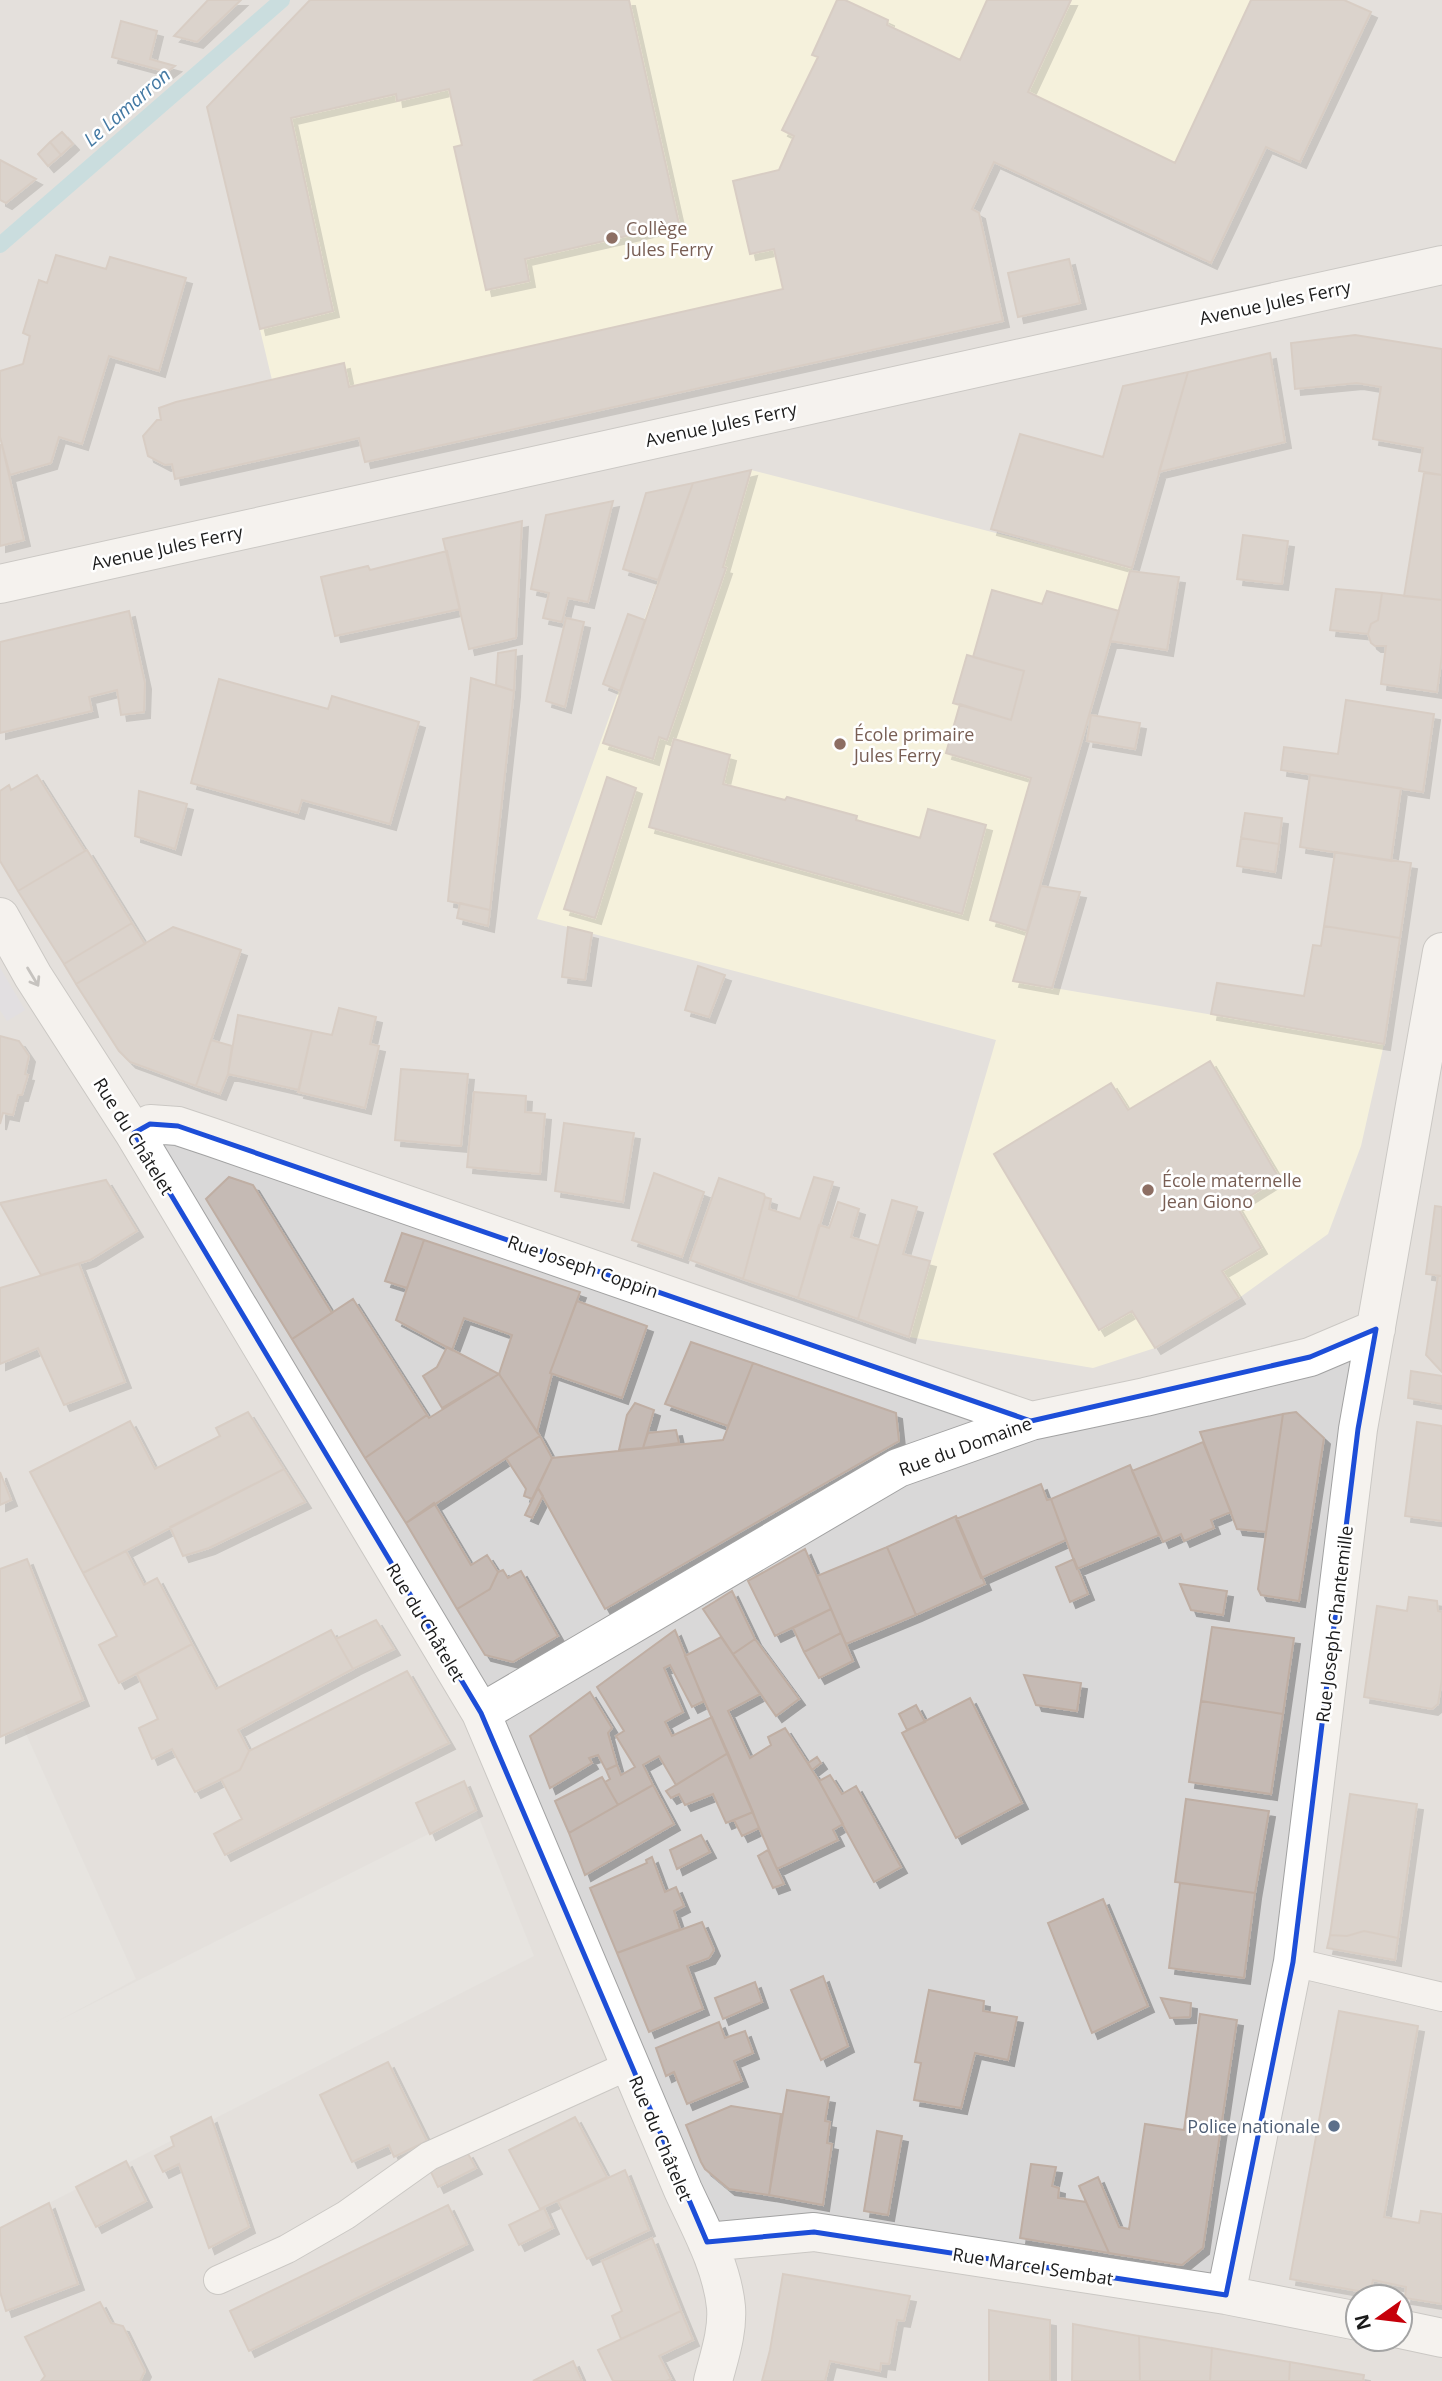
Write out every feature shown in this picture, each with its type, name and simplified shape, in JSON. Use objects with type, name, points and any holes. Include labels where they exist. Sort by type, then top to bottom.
[{"type":"street","name":"Avenue Jules Ferry","points":[[0,584],[1442,265]]},
{"type":"street","name":"Rue du Châtelet","points":[[0,917],[33,976],[134,1133],[481,1713],[707,2242],[722,2284],[726,2308],[723,2342],[713,2381]]},
{"type":"street","name":"Rue Joseph Chantemille","points":[[1226,2295],[1293,1962],[1358,1429],[1442,953]]},
{"type":"street","name":"Rue Joseph Coppin","points":[[134,1133],[150,1124],[178,1126],[1031,1421]]},
{"type":"street","name":"Rue du Domaine","points":[[481,1713],[898,1468],[1031,1421],[1310,1357],[1376,1329]]},
{"type":"street","name":"Rue Marcel Sembat","points":[[707,2242],[814,2232],[1226,2295],[1344,2318]]},
{"type":"street","points":[[1414,2332],[1442,2337]]},
{"type":"lane","points":[[1293,1962],[1442,1997]]},
{"type":"lane","points":[[218,2280],[287,2249],[346,2215],[429,2156],[630,2065]]},
{"type":"highlighted area","points":[[150,1124],[178,1126],[1031,1421],[1310,1357],[1376,1329],[1358,1429],[1293,1962],[1226,2295],[814,2232],[707,2242],[481,1713],[134,1133]]},
{"type":"shaded area","points":[[0,0],[1442,0],[1442,2381],[0,2381]]},
{"type":"shaded area","name":"Collège Jules Ferry","points":[[310,0],[1344,0],[1371,12],[1300,162],[1266,147],[1211,263],[994,162],[972,209],[979,213],[1003,321],[365,462],[359,438],[175,479],[172,465],[165,465],[148,456],[143,436],[157,420],[161,420],[159,408],[272,380],[207,107]]},
{"type":"shaded area","name":"École primaire Jules Ferry","points":[[751,470],[1132,568],[1013,981],[1384,1044],[1361,1146],[1328,1234],[1239,1298],[1155,1348],[1093,1368],[909,1337],[996,1040],[537,919],[693,483]]},
{"type":"shaded area","points":[[0,968],[25,1010],[7,1021],[0,1010]]},
{"type":"shaded area","points":[[23,1727],[136,1979],[56,2022],[476,1810],[534,1956],[0,2228],[0,1737]]},
{"type":"building","points":[[208,0],[241,0],[197,42],[174,36]]},
{"type":"building","points":[[310,0],[629,0],[679,224],[525,259],[529,281],[486,290],[454,147],[462,145],[449,89],[397,101],[396,94],[291,118],[333,311],[260,329],[207,107]]},
{"type":"building","points":[[837,0],[845,0],[888,20],[887,25],[960,60],[987,0],[1071,0],[1028,92],[1175,163],[1251,0],[1344,0],[1371,12],[1300,162],[1266,147],[1211,263],[994,162],[972,209],[979,213],[1003,321],[365,462],[359,438],[175,479],[172,464],[165,465],[148,456],[143,436],[157,420],[161,420],[159,408],[176,402],[344,363],[349,387],[783,289],[774,249],[750,254],[733,181],[779,170],[794,136],[782,130],[818,57],[812,55]]},
{"type":"building","points":[[121,21],[157,31],[150,59],[175,66],[167,72],[112,57]]},
{"type":"building","points":[[62,132],[73,144],[61,155],[50,142]]},
{"type":"building","points":[[50,142],[61,155],[48,166],[38,154]]},
{"type":"building","points":[[0,160],[36,179],[6,203],[0,200]]},
{"type":"building","points":[[56,255],[106,269],[110,257],[186,278],[159,371],[109,356],[82,444],[59,437],[51,463],[10,475],[0,437],[0,371],[23,364],[30,336],[23,333],[39,280],[47,283]]},
{"type":"building","points":[[1069,259],[1080,303],[1018,317],[1008,273]]},
{"type":"building","points":[[1355,335],[1442,349],[1442,475],[1419,471],[1423,448],[1373,439],[1381,387],[1357,383],[1295,389],[1291,343]]},
{"type":"building","points":[[1270,353],[1285,442],[1159,472],[1188,372]]},
{"type":"building","points":[[1188,372],[1132,568],[991,529],[1020,434],[1103,457],[1123,386]]},
{"type":"building","points":[[0,445],[24,540],[0,546]]},
{"type":"building","points":[[751,470],[723,567],[726,568],[667,740],[659,737],[653,759],[603,743],[693,483]]},
{"type":"building","points":[[1424,473],[1442,475],[1442,600],[1404,596]]},
{"type":"building","points":[[693,483],[658,580],[623,569],[646,493]]},
{"type":"building","points":[[613,501],[588,602],[568,598],[562,622],[543,618],[549,593],[531,589],[546,515]]},
{"type":"building","points":[[522,521],[516,638],[469,649],[443,539]]},
{"type":"building","points":[[1243,535],[1288,541],[1282,584],[1237,579]]},
{"type":"building","points":[[447,551],[460,609],[335,636],[321,577],[368,566],[370,570]]},
{"type":"building","points":[[1130,571],[1179,577],[1167,650],[1110,641]]},
{"type":"building","points":[[1336,589],[1382,593],[1378,620],[1371,624],[1368,634],[1330,630]]},
{"type":"building","points":[[992,590],[1042,604],[1047,591],[1119,611],[1027,931],[990,920],[1031,778],[946,753],[960,704],[1011,720],[1024,671],[973,657]]},
{"type":"building","points":[[1382,593],[1442,600],[1442,655],[1437,692],[1381,684],[1386,646],[1375,646],[1368,634],[1371,624],[1378,620]]},
{"type":"building","points":[[129,611],[145,683],[144,712],[121,715],[117,690],[89,697],[92,711],[0,733],[0,642]]},
{"type":"building","points":[[628,614],[645,620],[620,691],[603,684]]},
{"type":"building","points":[[566,618],[584,622],[565,707],[546,701]]},
{"type":"building","points":[[516,650],[514,691],[496,685],[498,653]]},
{"type":"building","points":[[967,655],[1024,671],[1011,720],[953,703]]},
{"type":"building","points":[[471,678],[514,691],[490,910],[448,901]]},
{"type":"building","points":[[219,679],[328,709],[332,696],[419,722],[390,824],[302,800],[298,813],[191,783]]},
{"type":"building","points":[[1346,700],[1434,714],[1423,792],[1281,770],[1284,747],[1338,754]]},
{"type":"building","points":[[1091,715],[1140,723],[1135,749],[1087,741]]},
{"type":"building","points":[[674,739],[730,755],[723,784],[785,800],[787,797],[857,816],[856,820],[920,838],[928,809],[986,825],[962,914],[649,827]]},
{"type":"building","points":[[37,775],[85,851],[18,891],[0,861],[0,791],[9,785],[11,790]]},
{"type":"building","points":[[1310,775],[1401,788],[1391,861],[1300,847]]},
{"type":"building","points":[[607,777],[636,788],[595,918],[564,909]]},
{"type":"building","points":[[139,791],[187,804],[175,849],[135,836]]},
{"type":"building","points":[[1245,813],[1282,818],[1279,844],[1241,838]]},
{"type":"building","points":[[1241,838],[1279,844],[1275,872],[1237,866]]},
{"type":"building","points":[[87,850],[132,923],[64,964],[18,891]]},
{"type":"building","points":[[1335,852],[1411,863],[1400,938],[1324,926]]},
{"type":"building","points":[[1041,886],[1080,892],[1052,988],[1013,981]]},
{"type":"building","points":[[460,903],[490,910],[488,926],[457,918]]},
{"type":"building","points":[[132,923],[145,944],[76,984],[64,964]]},
{"type":"building","points":[[1324,926],[1400,938],[1384,1044],[1211,1014],[1217,983],[1304,996],[1313,945],[1321,946]]},
{"type":"building","points":[[173,927],[241,950],[196,1086],[130,1062],[119,1051],[76,984]]},
{"type":"building","points":[[568,927],[592,933],[585,980],[562,977]]},
{"type":"building","points":[[698,966],[725,975],[709,1017],[685,1010]]},
{"type":"building","points":[[339,1008],[376,1017],[370,1044],[379,1046],[365,1108],[298,1092],[312,1031],[332,1035]]},
{"type":"building","points":[[238,1015],[312,1031],[299,1090],[228,1074]]},
{"type":"building","points":[[0,1036],[19,1041],[29,1056],[25,1074],[28,1075],[22,1095],[18,1095],[13,1115],[3,1113],[0,1124]]},
{"type":"building","points":[[211,1040],[232,1046],[228,1074],[220,1094],[196,1086]]},
{"type":"building","points":[[1210,1061],[1279,1178],[1236,1205],[1261,1248],[1222,1271],[1239,1298],[1155,1348],[1132,1311],[1099,1330],[994,1154],[1111,1083],[1128,1110]]},
{"type":"building","points":[[401,1069],[468,1074],[461,1146],[395,1140]]},
{"type":"building","points":[[474,1092],[526,1096],[525,1112],[545,1114],[540,1174],[467,1167]]},
{"type":"building","points":[[564,1123],[634,1133],[623,1202],[555,1191]]},
{"type":"building","points":[[654,1173],[704,1192],[682,1257],[632,1240]]},
{"type":"building","points":[[229,1177],[253,1185],[332,1313],[292,1339],[206,1199]]},
{"type":"building","points":[[814,1177],[833,1182],[798,1298],[743,1279],[765,1197],[771,1199],[769,1209],[800,1219]]},
{"type":"building","points":[[719,1178],[764,1194],[765,1197],[743,1279],[690,1260]]},
{"type":"building","points":[[106,1180],[137,1231],[90,1260],[41,1275],[0,1203]]},
{"type":"building","points":[[892,1200],[917,1207],[903,1254],[930,1261],[909,1337],[858,1319]]},
{"type":"building","points":[[838,1202],[859,1209],[851,1237],[879,1246],[858,1319],[798,1298],[819,1225],[829,1228]]},
{"type":"building","points":[[1435,1206],[1442,1207],[1442,1276],[1426,1274]]},
{"type":"building","points":[[402,1233],[424,1240],[407,1288],[385,1281]]},
{"type":"building","points":[[424,1240],[580,1292],[550,1373],[552,1374],[537,1432],[499,1374],[512,1335],[464,1318],[452,1350],[396,1320]]},
{"type":"building","points":[[79,1264],[125,1382],[64,1405],[38,1348],[0,1364],[0,1288]]},
{"type":"building","points":[[1438,1276],[1442,1276],[1442,1372],[1426,1355]]},
{"type":"building","points":[[353,1299],[427,1415],[365,1458],[292,1339]]},
{"type":"building","points":[[577,1301],[647,1326],[622,1398],[550,1373]]},
{"type":"building","points":[[691,1342],[753,1363],[728,1426],[665,1404]]},
{"type":"building","points":[[447,1347],[499,1374],[442,1408],[423,1376],[437,1367]]},
{"type":"building","points":[[753,1363],[896,1413],[899,1441],[605,1609],[538,1488],[552,1458],[723,1440]]},
{"type":"building","points":[[1411,1371],[1442,1376],[1442,1404],[1408,1398]]},
{"type":"building","points":[[499,1374],[540,1436],[406,1523],[365,1458],[427,1415],[429,1418]]},
{"type":"building","points":[[635,1403],[654,1410],[643,1448],[619,1450],[627,1415]]},
{"type":"building","points":[[248,1412],[284,1469],[83,1573],[30,1472],[130,1421],[155,1469],[220,1436],[216,1428]]},
{"type":"building","points":[[1296,1412],[1324,1438],[1299,1601],[1261,1595],[1258,1589],[1283,1414]]},
{"type":"building","points":[[1283,1414],[1266,1532],[1237,1529],[1200,1432]]},
{"type":"building","points":[[1417,1422],[1442,1426],[1442,1521],[1405,1516]]},
{"type":"building","points":[[676,1430],[679,1443],[643,1448],[648,1433]]},
{"type":"building","points":[[540,1436],[552,1458],[532,1499],[524,1496],[526,1489],[506,1458]]},
{"type":"building","points":[[1203,1442],[1231,1512],[1211,1520],[1214,1528],[1184,1541],[1181,1534],[1163,1542],[1132,1471]]},
{"type":"building","points":[[1130,1465],[1159,1535],[1077,1569],[1051,1499]]},
{"type":"building","points":[[284,1469],[305,1502],[209,1548],[183,1556],[170,1527]]},
{"type":"building","points":[[0,1472],[11,1500],[0,1505]]},
{"type":"building","points":[[1041,1484],[1047,1500],[1051,1499],[1066,1540],[981,1578],[956,1519]]},
{"type":"building","points":[[538,1488],[543,1496],[532,1518],[525,1515]]},
{"type":"building","points":[[434,1503],[471,1565],[487,1555],[498,1572],[490,1589],[457,1609],[406,1523]]},
{"type":"building","points":[[956,1516],[985,1584],[916,1615],[887,1547]]},
{"type":"building","points":[[887,1547],[916,1615],[846,1644],[817,1576]]},
{"type":"building","points":[[805,1549],[831,1609],[775,1636],[748,1581]]},
{"type":"building","points":[[126,1551],[144,1585],[157,1578],[192,1644],[119,1683],[99,1645],[117,1636],[83,1573]]},
{"type":"building","points":[[27,1559],[83,1700],[0,1737],[0,1569]]},
{"type":"building","points":[[1074,1559],[1088,1594],[1070,1602],[1056,1567]]},
{"type":"building","points":[[503,1570],[508,1578],[521,1571],[558,1636],[513,1662],[485,1655],[457,1609],[490,1589],[498,1572]]},
{"type":"building","points":[[1180,1584],[1227,1591],[1223,1615],[1191,1610]]},
{"type":"building","points":[[732,1591],[755,1639],[733,1654],[703,1609]]},
{"type":"building","points":[[1409,1597],[1437,1601],[1438,1611],[1442,1612],[1442,1679],[1438,1704],[1432,1709],[1364,1697],[1377,1606],[1407,1611]]},
{"type":"building","points":[[831,1609],[841,1633],[804,1652],[793,1628]]},
{"type":"building","points":[[376,1620],[394,1649],[353,1669],[336,1639]]},
{"type":"building","points":[[1212,1627],[1294,1638],[1283,1714],[1201,1701]]},
{"type":"building","points":[[331,1630],[353,1669],[238,1730],[249,1751],[240,1770],[195,1792],[172,1749],[152,1759],[139,1728],[158,1719],[137,1674],[192,1644],[216,1689]]},
{"type":"building","points":[[675,1630],[704,1701],[692,1707],[670,1665],[664,1668],[683,1712],[665,1722],[672,1736],[712,1717],[728,1753],[676,1785],[659,1756],[643,1765],[653,1785],[618,1805],[605,1782],[610,1779],[606,1770],[617,1765],[621,1775],[635,1767],[616,1736],[624,1731],[597,1687]]},
{"type":"building","points":[[841,1633],[853,1661],[819,1678],[804,1652]]},
{"type":"building","points":[[721,1637],[760,1694],[728,1711],[750,1758],[771,1745],[768,1737],[785,1728],[843,1824],[833,1830],[838,1840],[777,1869],[685,1656]]},
{"type":"building","points":[[755,1639],[799,1699],[776,1716],[733,1654]]},
{"type":"building","points":[[407,1671],[449,1743],[225,1855],[214,1834],[242,1819],[221,1779],[240,1770],[249,1751]]},
{"type":"building","points":[[1024,1675],[1081,1683],[1077,1711],[1036,1705]]},
{"type":"building","points":[[590,1692],[612,1728],[608,1733],[617,1765],[606,1770],[598,1755],[589,1758],[592,1763],[550,1788],[530,1736]]},
{"type":"building","points":[[970,1698],[1022,1803],[956,1838],[902,1733]]},
{"type":"building","points":[[1201,1701],[1283,1714],[1271,1794],[1189,1782]]},
{"type":"building","points":[[916,1705],[925,1722],[907,1730],[899,1714]]},
{"type":"building","points":[[728,1753],[753,1812],[726,1823],[713,1794],[685,1805],[679,1794],[671,1798],[666,1791]]},
{"type":"building","points":[[817,1757],[821,1763],[812,1770],[808,1763]]},
{"type":"building","points":[[830,1775],[842,1794],[856,1786],[901,1867],[874,1882],[819,1781]]},
{"type":"building","points":[[602,1777],[618,1805],[569,1833],[555,1801]]},
{"type":"building","points":[[464,1781],[476,1810],[430,1834],[416,1803]]},
{"type":"building","points":[[653,1785],[674,1824],[585,1875],[569,1833]]},
{"type":"building","points":[[1350,1794],[1417,1804],[1398,1938],[1364,1931],[1347,1936],[1330,1935]]},
{"type":"building","points":[[1186,1799],[1269,1811],[1255,1893],[1175,1882]]},
{"type":"building","points":[[753,1812],[759,1828],[742,1836],[734,1820]]},
{"type":"building","points":[[701,1835],[710,1852],[677,1869],[670,1850]]},
{"type":"building","points":[[768,1850],[784,1884],[773,1888],[758,1856]]},
{"type":"building","points":[[652,1857],[665,1892],[676,1887],[684,1906],[674,1911],[680,1929],[617,1953],[590,1888],[647,1863],[646,1860]]},
{"type":"building","points":[[1180,1883],[1255,1893],[1244,1978],[1169,1968]]},
{"type":"building","points":[[1103,1899],[1148,2006],[1092,2033],[1048,1923]]},
{"type":"building","points":[[702,1922],[714,1950],[709,1958],[687,1966],[703,2009],[649,2032],[617,1953]]},
{"type":"building","points":[[1364,1931],[1398,1938],[1395,1960],[1327,1948],[1330,1935],[1347,1936]]},
{"type":"building","points":[[823,1976],[848,2046],[821,2060],[791,1990]]},
{"type":"building","points":[[755,1982],[762,2002],[723,2019],[715,1998]]},
{"type":"building","points":[[929,1990],[984,2001],[983,2011],[1017,2017],[1008,2060],[975,2053],[961,2108],[914,2100],[921,2063],[915,2062]]},
{"type":"building","points":[[1161,1998],[1191,2003],[1190,2017],[1170,2018]]},
{"type":"building","points":[[1339,2011],[1418,2026],[1384,2217],[1419,2223],[1421,2211],[1442,2214],[1442,2304],[1414,2299],[1414,2283],[1373,2280],[1372,2283],[1344,2283],[1344,2288],[1290,2279]]},
{"type":"building","points":[[1200,2014],[1237,2020],[1203,2248],[1182,2265],[1109,2253],[1079,2186],[1098,2177],[1119,2227],[1129,2229],[1145,2124],[1184,2130]]},
{"type":"building","points":[[719,2022],[725,2038],[745,2031],[753,2053],[734,2061],[742,2081],[687,2104],[674,2072],[666,2076],[656,2048]]},
{"type":"building","points":[[388,2062],[427,2141],[394,2157],[389,2145],[352,2162],[320,2095]]},
{"type":"building","points":[[787,2090],[829,2097],[825,2121],[830,2122],[827,2143],[832,2144],[823,2205],[769,2195]]},
{"type":"building","points":[[731,2106],[781,2114],[769,2195],[729,2189],[705,2169],[701,2162],[686,2125]]},
{"type":"building","points":[[211,2117],[249,2227],[209,2248],[179,2164],[163,2172],[155,2156],[174,2146],[171,2137]]},
{"type":"building","points":[[575,2117],[607,2177],[540,2209],[509,2150]]},
{"type":"building","points":[[877,2131],[902,2136],[888,2215],[864,2211]]},
{"type":"building","points":[[467,2152],[476,2168],[438,2187],[430,2170]]},
{"type":"building","points":[[126,2161],[146,2201],[96,2227],[76,2187]]},
{"type":"building","points":[[1031,2164],[1056,2167],[1052,2186],[1059,2188],[1058,2198],[1086,2202],[1109,2253],[1020,2238]]},
{"type":"building","points":[[625,2170],[649,2230],[587,2259],[558,2201]]},
{"type":"building","points":[[49,2203],[78,2284],[6,2311],[0,2292],[0,2228]]},
{"type":"building","points":[[448,2205],[467,2244],[249,2351],[230,2311]]},
{"type":"building","points":[[544,2208],[553,2228],[519,2245],[509,2225]]},
{"type":"building","points":[[652,2238],[681,2311],[621,2339],[612,2316],[622,2311],[602,2261]]},
{"type":"building","points":[[783,2274],[910,2296],[904,2321],[897,2320],[889,2364],[881,2363],[880,2371],[830,2361],[825,2381],[762,2381]]},
{"type":"building","points":[[100,2302],[111,2323],[123,2326],[145,2371],[140,2381],[41,2381],[45,2376],[25,2337]]},
{"type":"building","points":[[989,2310],[1050,2320],[1050,2381],[989,2381]]},
{"type":"building","points":[[681,2311],[693,2340],[659,2356],[671,2379],[613,2381],[598,2350]]},
{"type":"building","points":[[1073,2324],[1139,2336],[1140,2381],[1072,2381]]},
{"type":"building","points":[[1139,2336],[1212,2348],[1210,2381],[1140,2381]]},
{"type":"building","points":[[1212,2348],[1290,2362],[1289,2381],[1210,2381]]},
{"type":"building","points":[[573,2361],[582,2381],[533,2381]]},
{"type":"building","points":[[1290,2362],[1364,2375],[1363,2381],[1289,2381]]},
{"type":"waterway","name":"Le Lamarron","points":[[0,245],[282,0]]},
{"type":"place","name":"Collège Jules Ferry","points":[[612,238]]},
{"type":"place","name":"École primaire Jules Ferry","points":[[840,744]]},
{"type":"place","name":"École maternelle Jean Giono","points":[[1148,1190]]},
{"type":"place","name":"Police nationale","points":[[1334,2126]]}]
